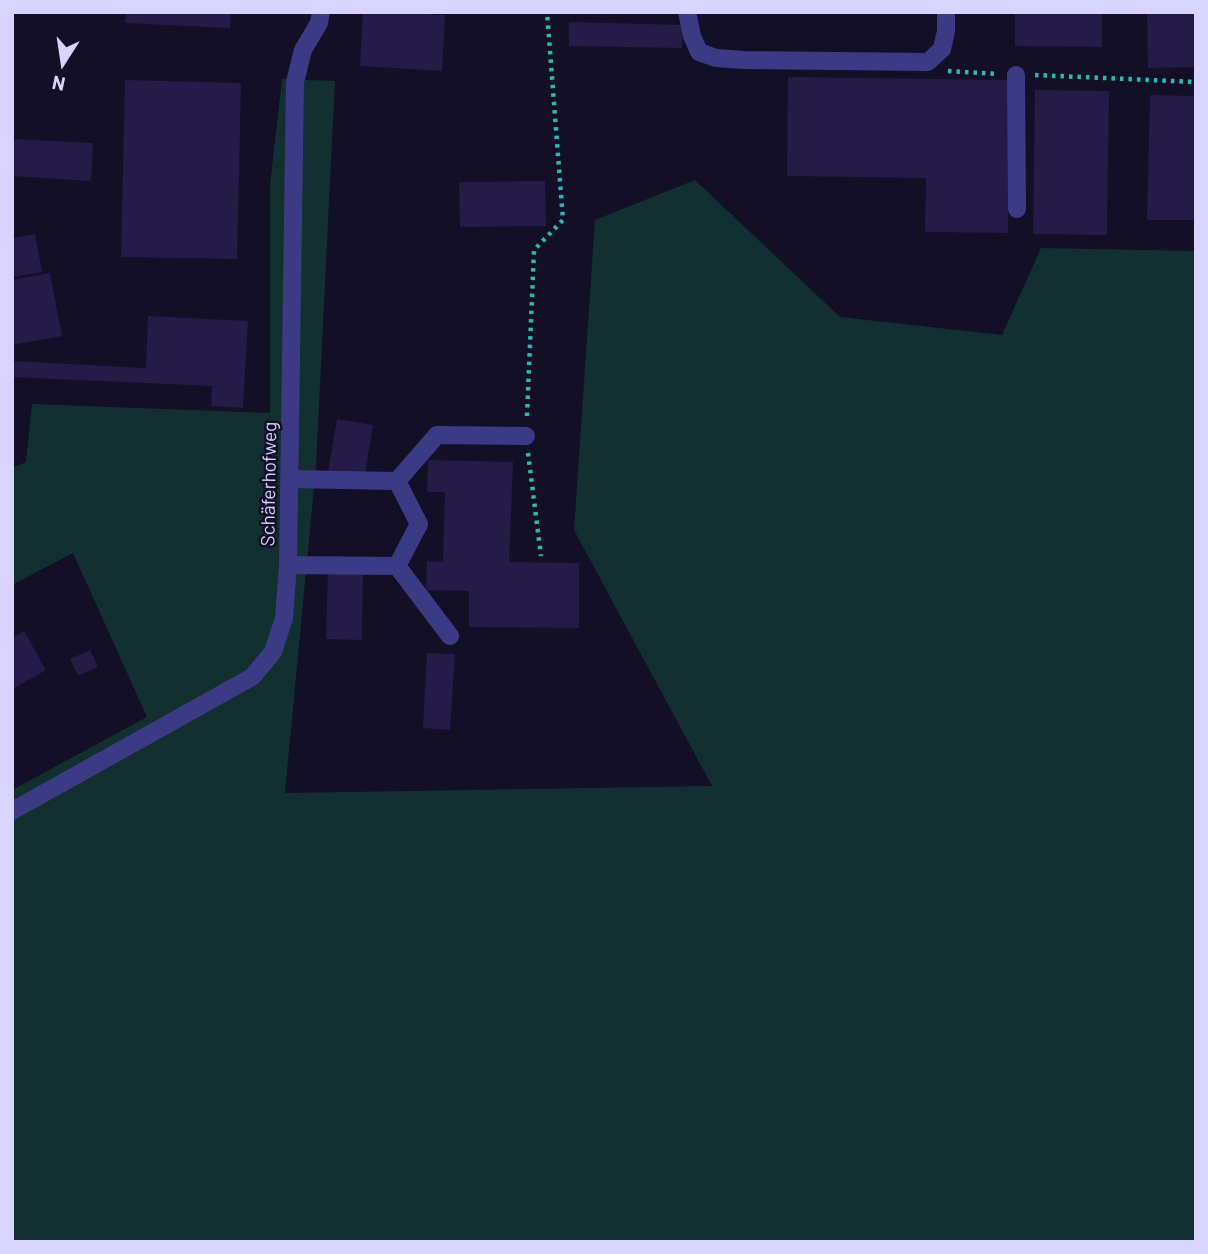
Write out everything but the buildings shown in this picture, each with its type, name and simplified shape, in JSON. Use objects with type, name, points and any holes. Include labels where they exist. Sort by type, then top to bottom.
[{"type":"street","name":"Schäferhofweg","points":[[12,811],[252,677],[273,652],[284,618],[288,565],[295,82],[303,50],[319,23],[321,12]]},
{"type":"street","points":[[687,12],[692,36],[699,52],[716,58],[928,61],[942,50],[946,12]]},
{"type":"street","points":[[1016,75],[1017,209]]},
{"type":"street","points":[[397,481],[437,435],[526,436]]},
{"type":"street","points":[[290,479],[397,481]]},
{"type":"street","points":[[397,481],[419,524],[397,566]]},
{"type":"street","points":[[288,565],[397,566]]},
{"type":"street","points":[[397,566],[450,636]]},
{"type":"path","points":[[541,556],[526,436],[534,250],[563,220],[547,12]]},
{"type":"path","points":[[928,61],[947,71],[1196,82]]},
{"type":"green space","points":[[282,79],[335,81],[316,466],[285,793],[712,786],[574,530],[595,220],[695,180],[840,317],[1002,335],[1041,248],[1196,251],[1196,1242],[12,1242],[12,790],[147,717],[73,553],[12,585],[12,468],[26,462],[32,404],[270,413],[270,185]]}]
